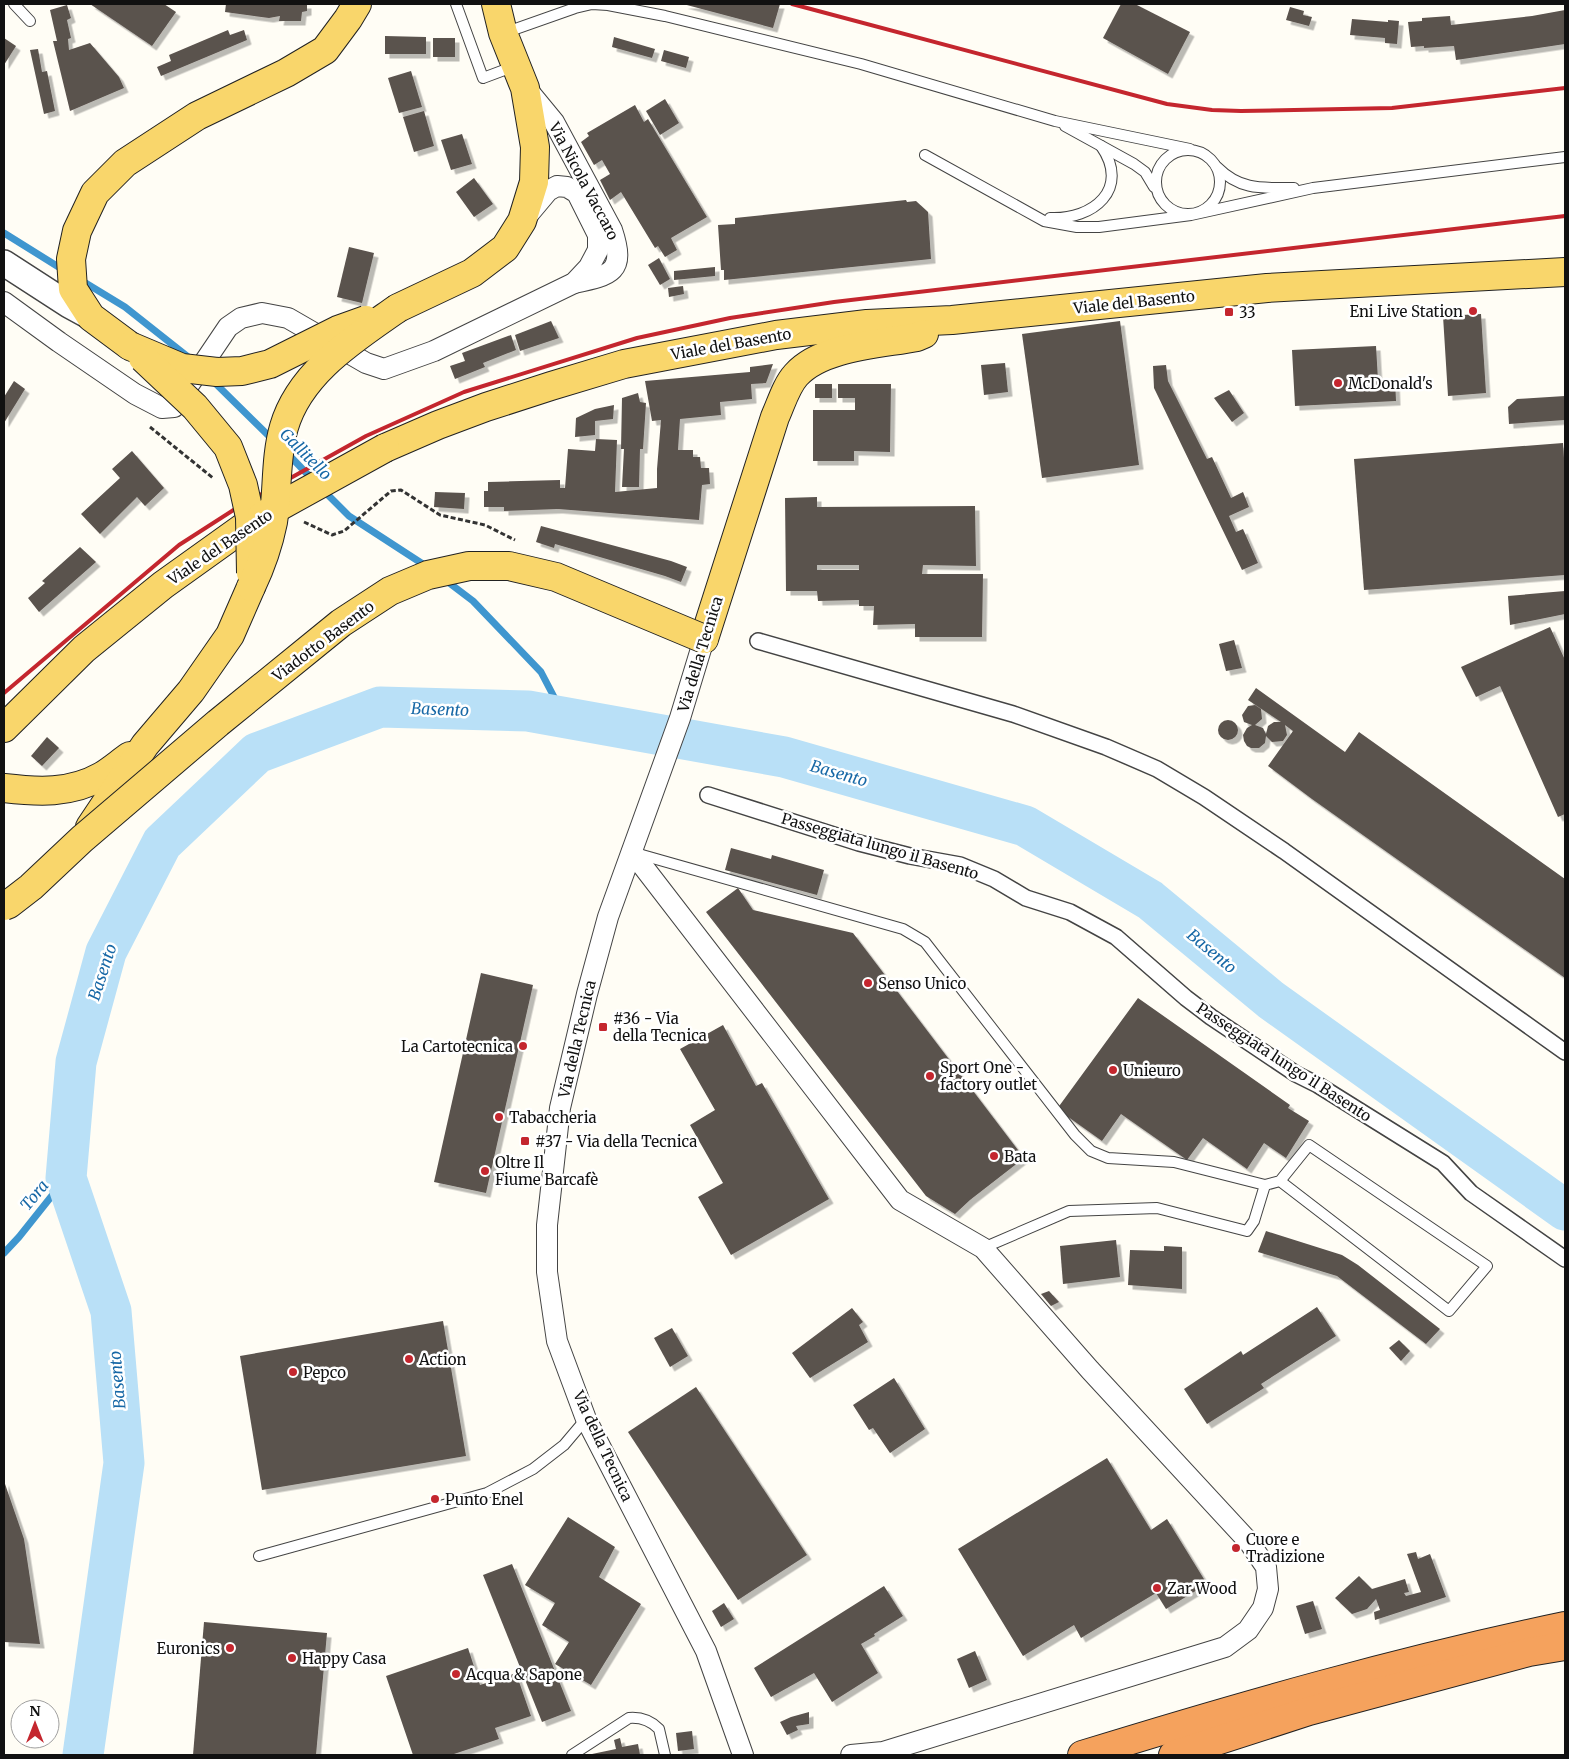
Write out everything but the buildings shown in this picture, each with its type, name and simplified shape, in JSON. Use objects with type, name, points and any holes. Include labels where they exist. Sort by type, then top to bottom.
[{"type":"highway","points":[[1082,1755],[1222,1712],[1480,1644],[1565,1626]]},
{"type":"highway","points":[[1173,1755],[1309,1711],[1529,1652],[1565,1646]]},
{"type":"main road","points":[[251,586],[250,517],[243,485],[228,447],[195,407],[130,346],[91,317],[73,290],[71,259],[77,231],[95,193],[125,163],[197,116],[286,73],[325,50],[348,19],[356,4]]},
{"type":"main road","name":"Via Nicola Vaccaro","points":[[496,4],[503,33],[520,77]]},
{"type":"main road","points":[[130,346],[182,368],[216,372],[242,371],[270,364],[338,330],[398,308],[472,273],[504,248],[522,221],[534,182],[535,147],[520,77]]},
{"type":"main road","name":"Viale del Basento","points":[[4,728],[84,649],[164,585],[244,527],[385,448],[438,425],[486,407],[624,364],[776,335],[866,324],[952,320],[1267,288],[1565,272]]},
{"type":"main road","points":[[82,839],[145,745],[191,691],[230,636],[265,557],[273,521],[278,462],[284,427],[295,402],[312,377],[330,358],[398,308]]},
{"type":"main road","name":"Via della Tecnica","points":[[704,639],[775,417],[785,393],[796,375],[813,362],[830,354],[850,348],[917,337],[952,320]]},
{"type":"main road","points":[[740,342],[778,346],[789,353],[795,362],[796,375]]},
{"type":"main road","name":"Viadotto Basento","points":[[4,906],[31,887],[82,839],[218,723],[341,623],[390,591],[428,575],[469,566],[509,566],[556,577],[704,639]]},
{"type":"main road","points":[[4,788],[60,791],[80,786],[102,776],[145,745]]},
{"type":"street","name":"Via Nicola Vaccaro","points":[[520,77],[554,122],[612,230],[618,247],[618,259],[613,271],[599,278],[574,284]]},
{"type":"street","points":[[4,302],[135,394],[162,408],[174,407],[228,327],[241,318],[262,313],[288,318],[366,363],[384,368],[434,351],[524,306],[574,284],[589,267],[598,250],[598,234],[576,193],[567,187],[557,186],[548,191],[522,221]]},
{"type":"street","points":[[4,263],[91,317]]},
{"type":"street","name":"Via della Tecnica","points":[[704,639],[680,718],[608,917],[591,977],[563,1098],[553,1164],[547,1225],[547,1272],[557,1341],[586,1419],[706,1651],[743,1755]]},
{"type":"street","points":[[758,641],[1012,714],[1106,746],[1157,769],[1204,797],[1284,851],[1565,1052]]},
{"type":"street","name":"Passeggiata lungo il Basento","points":[[708,796],[859,842],[910,856],[960,866],[994,879],[1026,898],[1070,912],[1116,937],[1186,998],[1211,1017],[1296,1074],[1318,1085],[1443,1163],[1471,1193],[1565,1259]]},
{"type":"street","points":[[632,852],[900,1200],[983,1248],[1090,1370],[1250,1542],[1266,1567],[1268,1589],[1263,1608],[1248,1630],[1225,1647],[883,1752],[851,1755]]},
{"type":"lane","points":[[14,4],[30,21]]},
{"type":"lane","points":[[456,4],[483,78],[520,77]]},
{"type":"lane","points":[[503,33],[575,8],[592,4],[608,5],[665,16],[861,64],[1055,121],[1201,152],[1234,181],[1246,186],[1261,188],[1312,188]]},
{"type":"lane","points":[[1055,121],[1134,164],[1145,172],[1162,202],[1170,210],[1180,214],[1191,215],[1202,212],[1211,205],[1217,197],[1220,187],[1220,176],[1216,166]]},
{"type":"lane","points":[[1024,210],[1034,215],[1061,219],[1088,212],[1098,206],[1108,190],[1111,180],[1109,157],[1102,146]]},
{"type":"lane","points":[[1157,193],[1155,182],[1162,162],[1170,155],[1190,150]]},
{"type":"lane","points":[[925,156],[1044,221],[1077,227],[1099,227],[1191,215],[1312,188],[1565,157]]},
{"type":"lane","points":[[632,852],[903,929],[925,942],[1075,1135],[1091,1151],[1108,1158],[1174,1162],[1265,1185],[1280,1181],[1308,1145],[1487,1266],[1448,1311],[1280,1181]]},
{"type":"lane","points":[[983,1248],[1069,1211],[1157,1208],[1247,1231],[1254,1221],[1265,1185]]},
{"type":"lane","points":[[259,1556],[487,1493],[540,1463],[564,1445],[586,1419]]},
{"type":"lane","points":[[572,1755],[629,1718],[636,1717],[647,1720],[659,1729],[665,1755]]},
{"type":"path","points":[[149,426],[216,481]]},
{"type":"path","points":[[297,518],[332,535],[344,531],[391,491],[401,490],[440,515],[485,525],[518,542]]},
{"type":"waterway","name":"Gallitello","points":[[4,233],[65,271]]},
{"type":"waterway","name":"Gallitello","points":[[79,279],[125,307],[192,360]]},
{"type":"waterway","name":"Gallitello","points":[[212,380],[274,441]]},
{"type":"waterway","name":"Gallitello","points":[[287,453],[314,481]]},
{"type":"waterway","name":"Gallitello","points":[[322,489],[349,516],[429,568]]},
{"type":"waterway","name":"Gallitello","points":[[444,579],[473,601],[541,672],[565,718]]},
{"type":"waterway","name":"Basento","points":[[83,1755],[124,1463],[111,1311],[66,1178],[76,1062],[106,952],[162,843],[257,753],[380,707],[528,711],[784,757],[1025,826],[1150,900],[1271,1000],[1565,1210]]},
{"type":"waterway","name":"Tora","points":[[4,1253],[66,1178]]},
{"type":"railway","points":[[792,4],[1167,104],[1212,110],[1392,108],[1565,88]]},
{"type":"railway","points":[[4,693],[179,545],[235,509],[366,436],[464,392],[637,338],[730,318],[834,302],[1565,216]]},
{"type":"place","name":"Eni Live Station","points":[[1473,311]]},
{"type":"place","name":"33","points":[[1229,312]]},
{"type":"place","name":"McDonald's","points":[[1338,383]]},
{"type":"place","name":"Senso Unico","points":[[868,983]]},
{"type":"place","name":"#36 - Via della Tecnica","points":[[603,1027]]},
{"type":"place","name":"La Cartotecnica","points":[[523,1046]]},
{"type":"place","name":"Unieuro","points":[[1113,1070]]},
{"type":"place","name":"Sport One - factory outlet","points":[[930,1076]]},
{"type":"place","name":"Tabaccheria","points":[[499,1117]]},
{"type":"place","name":"#37 - Via della Tecnica","points":[[525,1141]]},
{"type":"place","name":"Bata","points":[[994,1156]]},
{"type":"place","name":"Oltre Il Fiume Barcafè","points":[[485,1171]]},
{"type":"place","name":"Action","points":[[409,1359]]},
{"type":"place","name":"Pepco","points":[[293,1372]]},
{"type":"place","name":"Punto Enel","points":[[435,1499]]},
{"type":"place","name":"Cuore e Tradizione","points":[[1236,1548]]},
{"type":"place","name":"Zar Wood","points":[[1157,1588]]},
{"type":"place","name":"Euronics","points":[[230,1648]]},
{"type":"place","name":"Happy Casa","points":[[292,1658]]},
{"type":"place","name":"Acqua & Sapone","points":[[456,1674]]}]
